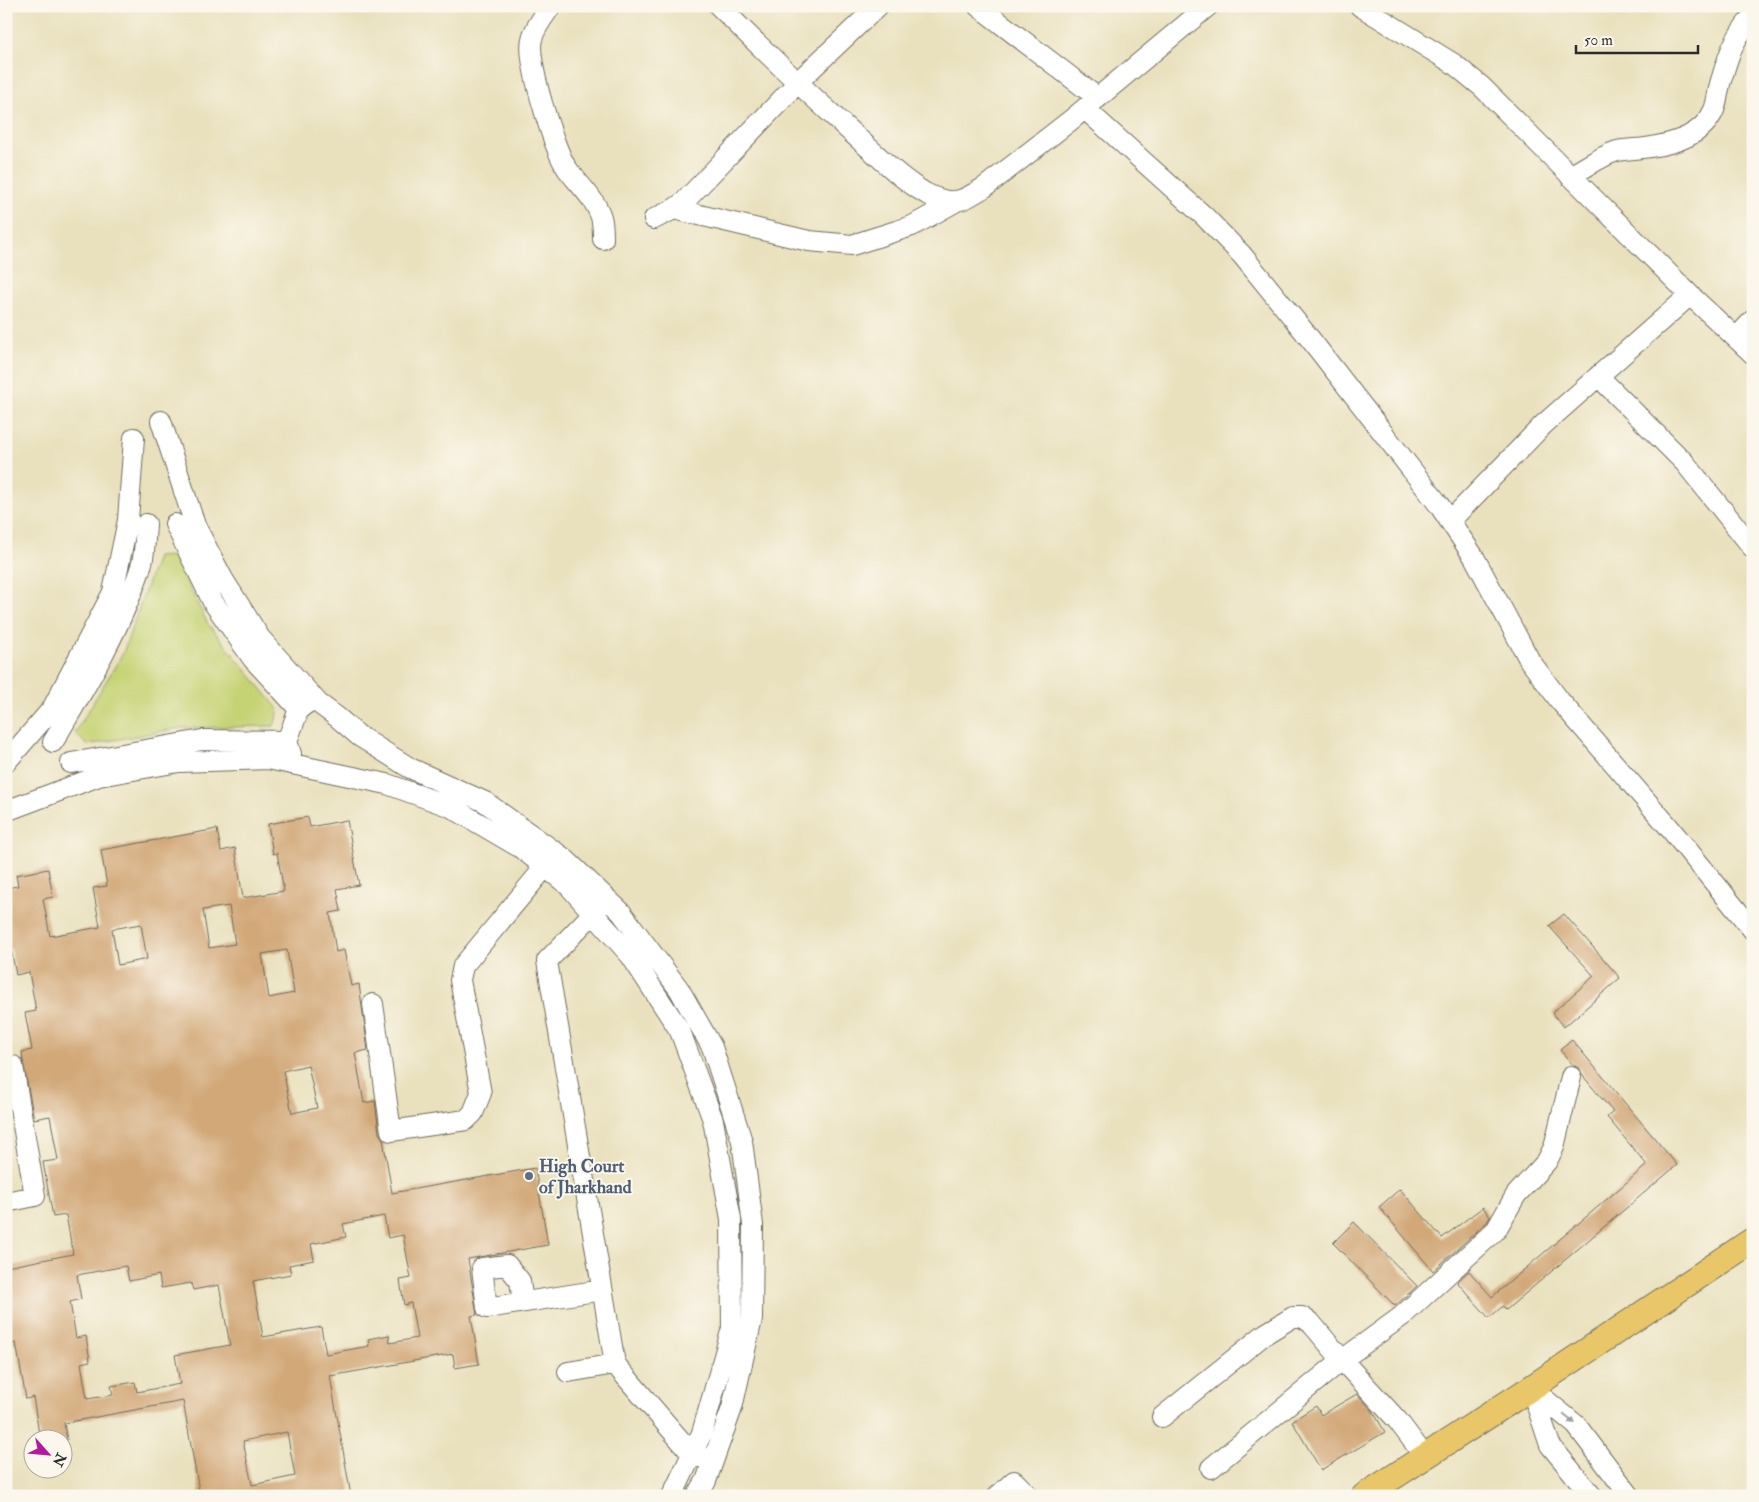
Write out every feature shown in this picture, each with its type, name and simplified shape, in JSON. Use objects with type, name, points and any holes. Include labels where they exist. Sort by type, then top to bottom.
[{"type":"main road","points":[[1364,1496],[1531,1388],[1753,1240]]},
{"type":"street","points":[[551,6],[532,40],[531,54],[535,75],[559,156],[598,209],[602,219],[603,239]]},
{"type":"street","points":[[719,6],[798,83],[884,162],[927,194],[956,202]]},
{"type":"street","points":[[654,219],[684,202],[798,83],[878,6]]},
{"type":"street","points":[[978,6],[1092,103],[1242,255],[1440,505],[1474,557],[1530,660],[1555,695],[1668,826],[1753,930]]},
{"type":"street","points":[[674,209],[809,241],[852,245],[912,226],[971,196],[984,187],[1092,103],[1208,6]]},
{"type":"street","points":[[1360,6],[1454,64],[1482,88],[1690,295],[1753,354]]},
{"type":"street","points":[[1570,176],[1618,151],[1653,147],[1692,135],[1714,110],[1728,57],[1734,42],[1753,16]]},
{"type":"street","points":[[1450,521],[1543,425],[1690,295]]},
{"type":"street","points":[[1736,338],[1753,320]]},
{"type":"street","points":[[1598,376],[1685,463],[1753,548]]},
{"type":"street","points":[[161,420],[184,520]]},
{"type":"street","points":[[53,742],[83,691],[121,615],[142,561],[137,522],[134,438]]},
{"type":"street","points":[[137,522],[184,520],[195,526],[223,579],[260,638],[306,704],[410,768],[485,802],[565,859],[621,912],[679,989],[712,1047],[742,1141],[753,1225],[752,1319],[732,1408],[706,1481],[697,1496]]},
{"type":"street","points":[[6,762],[52,709],[114,592],[137,522]]},
{"type":"street","points":[[293,765],[287,741],[306,704]]},
{"type":"street","points":[[35,729],[53,742],[71,763],[72,786]]},
{"type":"street","points":[[71,763],[202,740],[287,741]]},
{"type":"street","points":[[6,811],[99,776],[179,762],[268,760],[387,784],[451,807],[521,848],[569,886],[631,956],[680,1031],[713,1120],[731,1219],[732,1328],[702,1433],[672,1496]]},
{"type":"street","points":[[373,1004],[391,1131],[466,1120],[473,1113],[481,1092],[460,980],[463,966],[545,867]]},
{"type":"street","points":[[607,899],[547,961],[615,1364],[692,1454],[713,1462]]},
{"type":"street","points":[[6,1202],[35,1196],[13,1066]]},
{"type":"street","points":[[1211,1468],[1342,1360],[1402,1316],[1496,1230],[1516,1195],[1547,1161],[1554,1147],[1558,1137],[1571,1077]]},
{"type":"street","points":[[524,1302],[602,1290]]},
{"type":"street","points":[[1162,1417],[1265,1334],[1294,1317],[1302,1317],[1311,1323],[1398,1421],[1425,1457]]},
{"type":"street","points":[[568,1372],[615,1364]]},
{"type":"street","points":[[1531,1388],[1550,1445],[1592,1496]]},
{"type":"street","points":[[1531,1388],[1576,1425],[1630,1496]]},
{"type":"street","points":[[998,1496],[1014,1481],[1029,1496]]},
{"type":"green space","points":[[173,556],[208,624],[279,710],[274,726],[181,728],[87,745],[75,733],[123,653],[157,557]]},
{"type":"building","points":[[308,817],[310,827],[347,820],[359,885],[337,889],[341,911],[330,913],[336,952],[344,950],[351,986],[359,984],[368,1050],[355,1053],[364,1103],[375,1101],[379,1133],[383,1139],[392,1193],[535,1168],[548,1245],[468,1259],[477,1315],[471,1316],[479,1364],[455,1368],[453,1354],[330,1376],[351,1496],[200,1496],[183,1401],[64,1423],[65,1430],[38,1430],[33,1397],[26,1399],[16,1343],[6,1345],[6,1267],[73,1254],[66,1215],[53,1217],[43,1162],[58,1160],[50,1116],[34,1119],[23,1061],[22,1052],[32,1050],[25,1013],[36,1011],[29,972],[16,975],[11,949],[6,949],[6,888],[18,886],[16,875],[48,869],[53,897],[43,899],[50,936],[100,927],[93,888],[107,886],[101,850],[217,829],[221,851],[235,848],[243,898],[284,891],[277,853],[273,854],[268,824]],"holes":[[[229,906],[235,944],[209,948],[203,910]],[[141,924],[147,959],[118,965],[112,929]],[[287,950],[294,993],[269,998],[262,954]],[[308,1065],[317,1108],[292,1113],[283,1071]],[[384,1216],[388,1238],[403,1235],[411,1278],[400,1280],[404,1305],[411,1303],[417,1338],[390,1343],[389,1335],[368,1339],[369,1346],[326,1354],[321,1327],[263,1337],[253,1281],[291,1274],[289,1265],[314,1260],[311,1244],[346,1237],[343,1224]],[[126,1266],[129,1281],[159,1275],[161,1288],[191,1283],[193,1290],[219,1285],[230,1345],[175,1355],[180,1384],[137,1392],[135,1382],[111,1386],[113,1395],[87,1399],[81,1363],[90,1361],[86,1336],[76,1338],[70,1302],[81,1299],[77,1275]],[[287,1432],[295,1476],[252,1485],[243,1441]]]},
{"type":"building","points":[[1564,914],[1620,978],[1564,1027],[1552,1013],[1594,976],[1549,926]]},
{"type":"building","points":[[1572,1040],[1677,1165],[1506,1310],[1503,1306],[1489,1318],[1457,1282],[1469,1271],[1492,1297],[1647,1165],[1607,1117],[1613,1112],[1583,1076],[1580,1069],[1573,1065],[1560,1050]]},
{"type":"building","points":[[1400,1189],[1442,1238],[1483,1207],[1490,1217],[1487,1222],[1433,1271],[1379,1207]]},
{"type":"building","points":[[1354,1222],[1417,1286],[1395,1306],[1333,1243]]},
{"type":"building","points":[[1357,1394],[1372,1410],[1385,1432],[1321,1470],[1292,1421],[1316,1406],[1321,1415]]},
{"type":"place","name":"High Court of Jharkhand","points":[[529,1176]]}]
